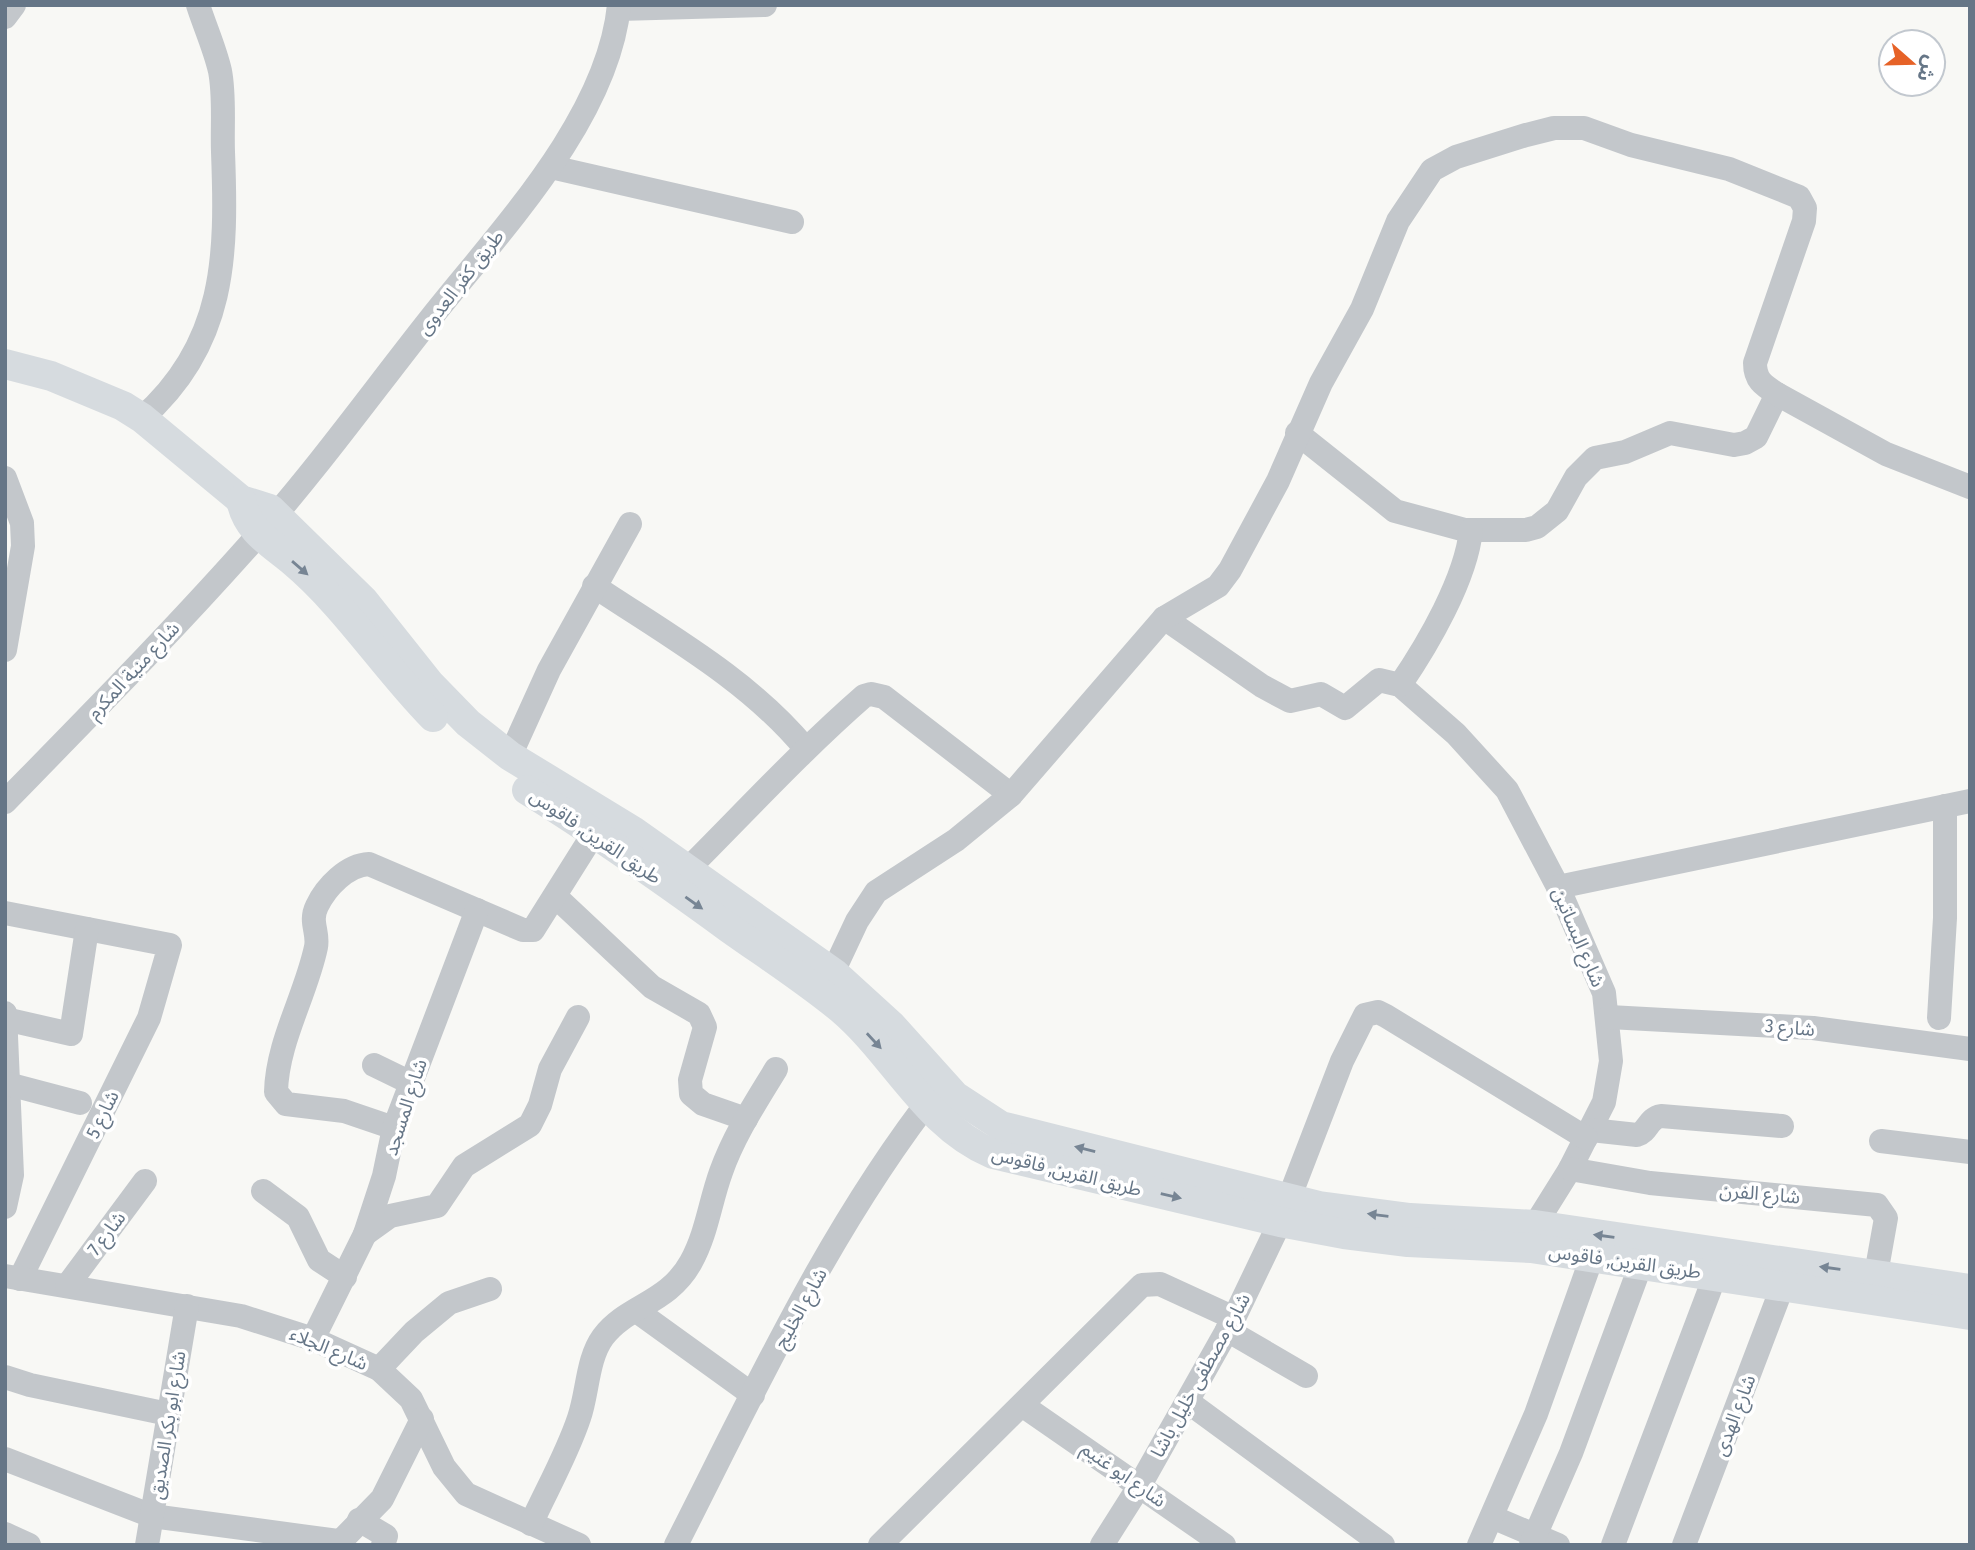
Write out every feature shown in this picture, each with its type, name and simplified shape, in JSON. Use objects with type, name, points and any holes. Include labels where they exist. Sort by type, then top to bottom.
[{"type":"main road","name":"طريق القرين, فاقوس","points":[[5,365],[75,385],[123,406],[142,418],[241,500],[256,503],[267,524],[332,597],[404,686],[457,740],[502,774],[594,833],[627,841],[687,870],[731,915]]},
{"type":"main road","name":"طريق القرين, فاقوس","points":[[267,524],[364,601],[448,704],[510,756],[828,984],[891,1025],[934,1094],[984,1118],[1018,1132],[1386,1240],[1531,1248],[1640,1264],[1720,1264],[1876,1274],[1970,1289]]},
{"type":"main road","name":"طريق القرين, فاقوس","points":[[1284,1211],[1535,1225],[1720,1264],[1783,1285],[1970,1315]]},
{"type":"street","points":[[5,18],[14,5]]},
{"type":"street","points":[[142,418],[177,383],[207,325],[213,310],[226,231],[220,73],[198,5]]},
{"type":"street","points":[[619,7],[765,5]]},
{"type":"street","name":"طريق كفر العدوى","points":[[267,524],[551,167],[596,86],[619,7]]},
{"type":"street","points":[[828,984],[857,921],[876,892],[956,840],[1010,795],[1164,618],[1212,590],[1230,570],[1278,481],[1297,433],[1367,299],[1398,221],[1432,170],[1456,157],[1554,128],[1584,128],[1631,145],[1729,169],[1800,197],[1805,208],[1804,220],[1755,363],[1755,373],[1761,384],[1886,454],[1970,488]]},
{"type":"street","points":[[551,167],[792,222]]},
{"type":"street","points":[[1297,433],[1395,511],[1471,530],[1537,527],[1557,511],[1576,477],[1595,458],[1625,452],[1670,433],[1734,445],[1745,443],[1756,437],[1777,394]]},
{"type":"street","points":[[5,478],[22,523],[23,546],[5,650]]},
{"type":"street","name":"شارع منية المكرم","points":[[5,802],[132,673],[267,524]]},
{"type":"street","points":[[510,756],[549,670],[630,524]]},
{"type":"street","points":[[1164,618],[1240,672],[1290,701],[1296,702],[1321,694],[1345,708],[1379,680],[1400,685],[1417,661],[1457,580],[1471,530]]},
{"type":"street","points":[[594,586],[720,671],[788,727],[805,748]]},
{"type":"street","name":"شارع البساتين","points":[[1400,685],[1456,734],[1501,782],[1518,807],[1558,887],[1604,993],[1609,1017],[1609,1082],[1589,1134],[1535,1225]]},
{"type":"street","points":[[687,870],[788,769],[805,748],[864,696],[877,695],[929,730],[1010,795]]},
{"type":"street","points":[[1558,887],[1970,801]]},
{"type":"street","points":[[1938,1018],[1945,918],[1945,806]]},
{"type":"street","points":[[394,1128],[344,1111],[286,1104],[278,1097],[276,1086],[290,1025],[316,946],[312,923],[314,912],[325,893],[357,866],[369,864],[528,931],[538,927],[594,833]]},
{"type":"street","points":[[556,897],[652,987],[699,1014],[705,1027],[690,1080],[691,1094],[703,1104],[746,1119]]},
{"type":"street","name":"شارع المسجد","points":[[313,1339],[365,1234],[384,1176],[394,1128],[477,911]]},
{"type":"street","points":[[5,913],[87,929],[71,1034],[5,1019]]},
{"type":"street","name":"شارع 5","points":[[10,1278],[149,1018],[170,945],[87,929]]},
{"type":"street","name":"شارع مصطفى خليل باشا","points":[[1102,1545],[1140,1485],[1230,1324],[1284,1211],[1342,1061],[1361,1021],[1371,1012],[1386,1016],[1589,1134]]},
{"type":"street","points":[[5,1013],[8,1084],[7,1197]]},
{"type":"street","points":[[365,1234],[390,1216],[438,1206],[464,1166],[530,1125],[540,1105],[550,1069],[578,1017]]},
{"type":"street","name":"شارع 3","points":[[1609,1017],[1812,1028],[1970,1049]]},
{"type":"street","points":[[374,1065],[411,1083]]},
{"type":"street","points":[[531,1524],[579,1420],[595,1352],[612,1327],[638,1312],[677,1283],[690,1264],[708,1221],[721,1172],[746,1119],[776,1069]]},
{"type":"street","points":[[8,1084],[80,1103]]},
{"type":"street","name":"شارع الخليج","points":[[676,1545],[752,1395],[833,1247],[903,1132],[934,1094]]},
{"type":"street","points":[[1589,1134],[1637,1135],[1644,1131],[1652,1119],[1661,1116],[1782,1126]]},
{"type":"street","points":[[1881,1141],[1970,1152]]},
{"type":"street","name":"شارع الفرن","points":[[1570,1168],[1650,1183],[1877,1205],[1886,1218],[1876,1274]]},
{"type":"street","name":"شارع 7","points":[[67,1286],[145,1181]]},
{"type":"street","points":[[263,1191],[298,1217],[319,1260],[345,1277]]},
{"type":"street","points":[[1479,1545],[1536,1413],[1592,1257]]},
{"type":"street","points":[[1492,1517],[1541,1542],[1640,1264]]},
{"type":"street","points":[[1613,1545],[1720,1264]]},
{"type":"street","name":"شارع الجلاء","points":[[10,1278],[241,1316],[313,1339],[379,1369],[397,1383],[422,1419],[444,1467],[466,1494],[579,1545]]},
{"type":"street","points":[[880,1545],[1142,1285],[1160,1284],[1230,1324],[1306,1376]]},
{"type":"street","name":"شارع الهدى","points":[[1684,1545],[1783,1285]]},
{"type":"street","points":[[379,1369],[414,1332],[449,1303],[490,1289]]},
{"type":"street","name":"شارع ابو بكر الصديق","points":[[147,1545],[187,1306]]},
{"type":"street","points":[[638,1312],[752,1395]]},
{"type":"street","points":[[5,1377],[30,1385],[168,1414]]},
{"type":"street","points":[[1188,1402],[1383,1545]]},
{"type":"street","name":"شارع ابو غنيم","points":[[1022,1405],[1224,1545]]},
{"type":"street","points":[[5,1459],[152,1516],[338,1543],[382,1499],[422,1419]]},
{"type":"street","points":[[359,1520],[386,1536],[383,1545]]}]
